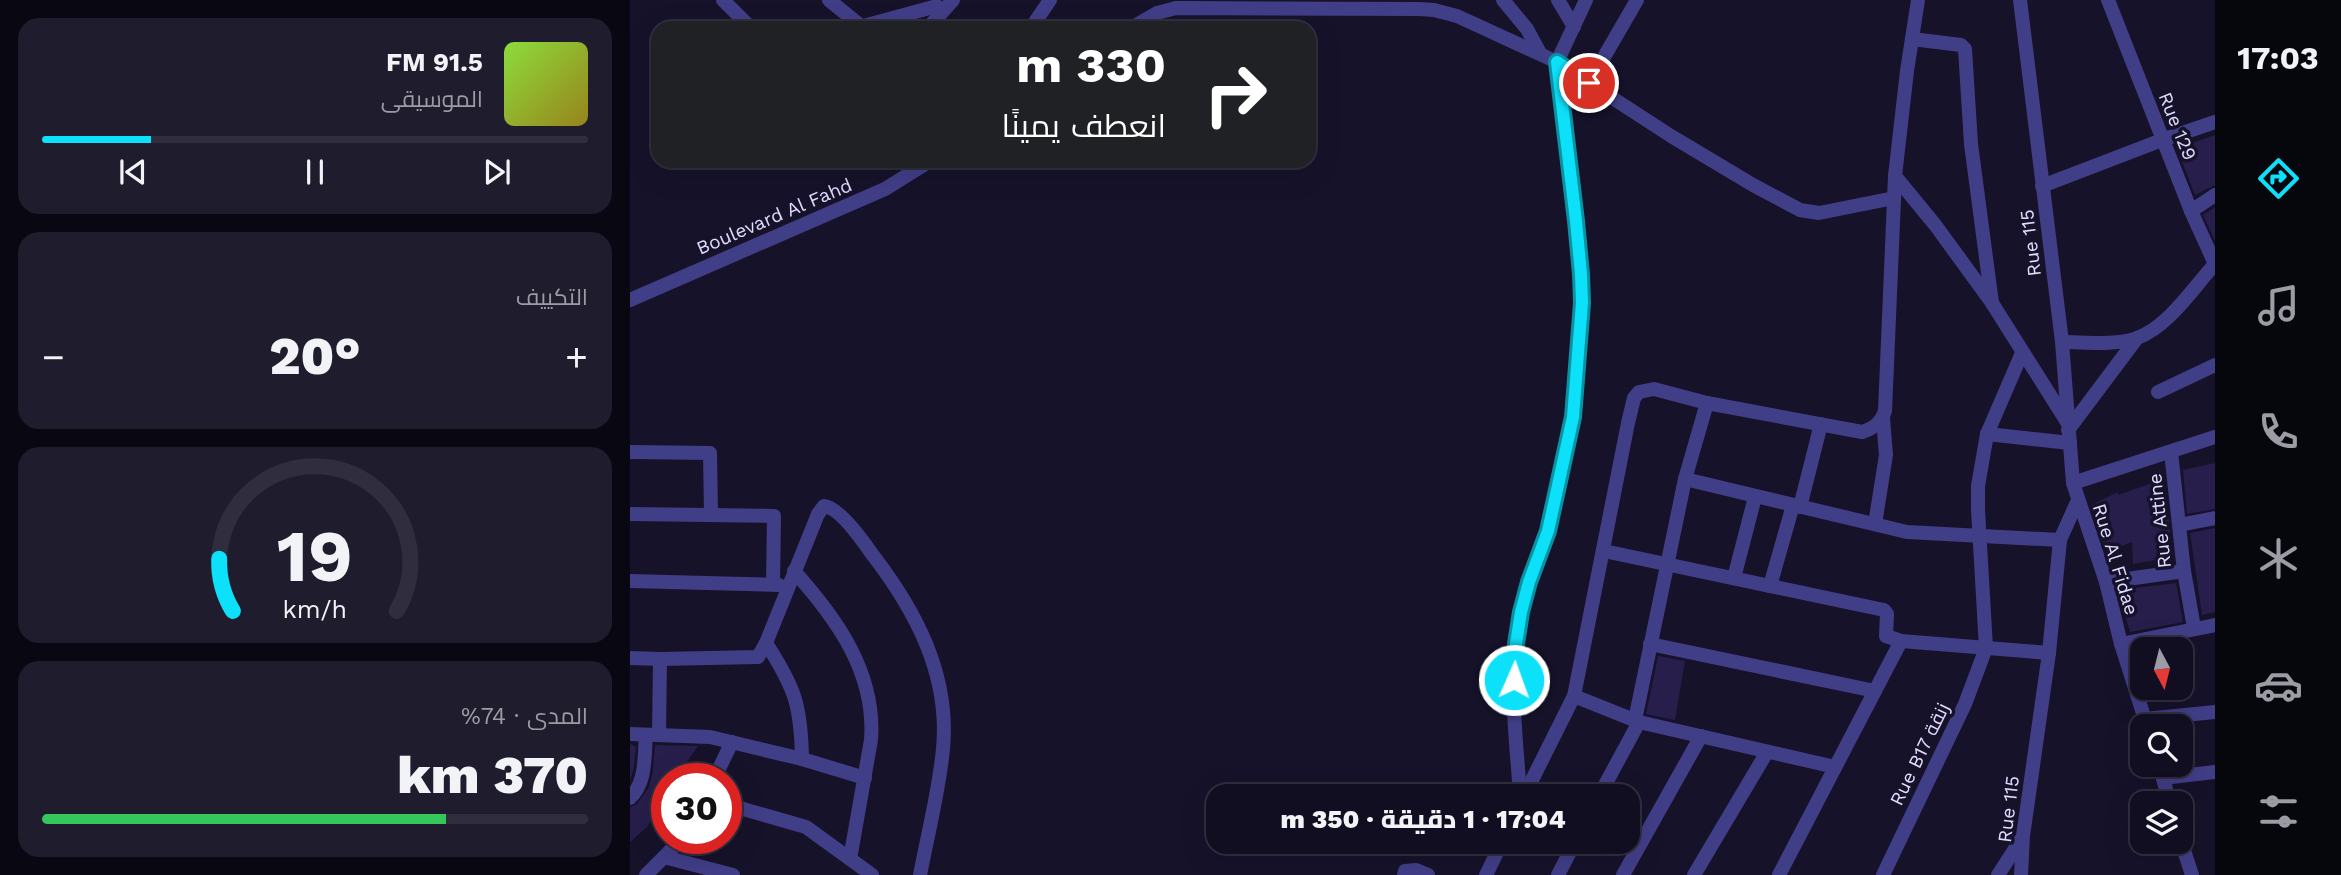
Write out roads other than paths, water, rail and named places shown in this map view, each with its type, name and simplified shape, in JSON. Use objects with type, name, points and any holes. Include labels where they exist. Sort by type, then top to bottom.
[{"type":"street","points":[[723,0],[744,21]]},
{"type":"street","points":[[829,0],[852,21]]},
{"type":"street","points":[[881,21],[953,0]]},
{"type":"street","points":[[1036,21],[1050,0]]},
{"type":"street","points":[[1503,0],[1527,29],[1541,54]]},
{"type":"street","points":[[1558,0],[1574,27]]},
{"type":"street","points":[[1521,784],[1514,697],[1516,644],[1529,582],[1548,531],[1573,417],[1582,303],[1576,221],[1557,62],[1586,0]]},
{"type":"street","points":[[1589,83],[1637,0]]},
{"type":"street","points":[[1528,784],[1574,696],[1634,398],[1639,392],[1654,388],[1707,403],[1862,432],[1877,425],[1882,418],[1885,411],[1895,176],[1918,0]]},
{"type":"street","name":"Rue 115","points":[[2020,0],[2062,342],[2073,483]]},
{"type":"street","name":"Rue 129","points":[[2108,0],[2162,140],[2215,264]]},
{"type":"street","points":[[1143,21],[1157,13],[1176,8],[1317,5],[1442,11],[1557,62],[1753,186],[1800,210],[1819,213],[1894,198]]},
{"type":"street","points":[[1912,39],[1961,45],[1965,49],[1971,144],[1992,303]]},
{"type":"street","points":[[2042,186],[2215,122]]},
{"type":"street","name":"Boulevard Al Fahd","points":[[630,300],[885,189],[919,168]]},
{"type":"street","points":[[1895,176],[1936,226],[1992,303],[2069,432]]},
{"type":"street","points":[[2191,211],[2215,195]]},
{"type":"street","points":[[2069,432],[2137,338],[2168,316],[2215,264]]},
{"type":"street","points":[[2062,342],[2118,342],[2137,338]]},
{"type":"street","points":[[1986,648],[1978,486],[1987,434],[1997,405],[2022,352]]},
{"type":"street","points":[[2158,391],[2215,365]]},
{"type":"street","points":[[1606,784],[1637,721],[1666,564],[1685,479],[1707,403]]},
{"type":"street","points":[[1875,524],[1886,455],[1882,418]]},
{"type":"street","points":[[1770,586],[1821,424]]},
{"type":"street","points":[[1987,434],[2069,432]]},
{"type":"street","points":[[2073,483],[2215,437]]},
{"type":"street","points":[[630,452],[710,453],[711,514]]},
{"type":"street","name":"Rue Attine","points":[[2171,452],[2184,571],[2194,628]]},
{"type":"street","points":[[1685,479],[1907,532],[2060,540]]},
{"type":"street","name":"Rue Al Fidae","points":[[2073,483],[2106,582],[2121,644],[2143,714]]},
{"type":"street","points":[[1734,578],[1755,497]]},
{"type":"street","name":"Rue 115","points":[[2021,875],[2023,835],[2049,653],[2060,540],[2078,500]]},
{"type":"street","points":[[630,581],[780,586],[794,571],[820,510],[824,506],[832,508],[861,538],[888,573],[919,624],[938,674],[943,747],[920,875]]},
{"type":"street","points":[[630,514],[774,516],[780,586],[766,643],[760,656],[756,658],[630,658]]},
{"type":"street","points":[[2179,525],[2215,518]]},
{"type":"street","points":[[1604,551],[1884,610],[1887,614],[1886,636],[1901,642],[2049,653]]},
{"type":"street","points":[[794,571],[833,618],[859,663],[866,684],[872,722],[850,859]]},
{"type":"street","points":[[2106,582],[2184,571]]},
{"type":"street","points":[[2121,644],[2215,625]]},
{"type":"street","points":[[1779,875],[1901,642]]},
{"type":"street","points":[[766,643],[784,670],[798,704],[802,759]]},
{"type":"street","points":[[1650,644],[1875,691]]},
{"type":"street","name":"Rue B17 زنقة","points":[[1883,875],[1965,704],[1986,648]]},
{"type":"street","points":[[630,798],[642,779],[653,735],[660,659]]},
{"type":"street","points":[[1574,696],[1637,721],[1835,767]]},
{"type":"street","points":[[2193,715],[2215,712]]},
{"type":"street","points":[[630,734],[710,737],[802,759],[865,778]]},
{"type":"street","points":[[1623,875],[1701,736]]},
{"type":"street","points":[[722,763],[732,742]]},
{"type":"street","points":[[1694,875],[1767,751]]},
{"type":"street","points":[[2193,772],[2215,772]]},
{"type":"street","points":[[742,809],[806,827],[872,875]]},
{"type":"street","points":[[1998,875],[2023,835]]},
{"type":"street","points":[[646,875],[667,854]]},
{"type":"street","points":[[1486,875],[1496,854]]},
{"type":"street","points":[[1558,875],[1569,854]]},
{"type":"street","points":[[2185,854],[2192,875]]},
{"type":"street","points":[[664,857],[733,875]]},
{"type":"street","points":[[1404,875],[1405,871],[1416,870],[1428,875]]}]
